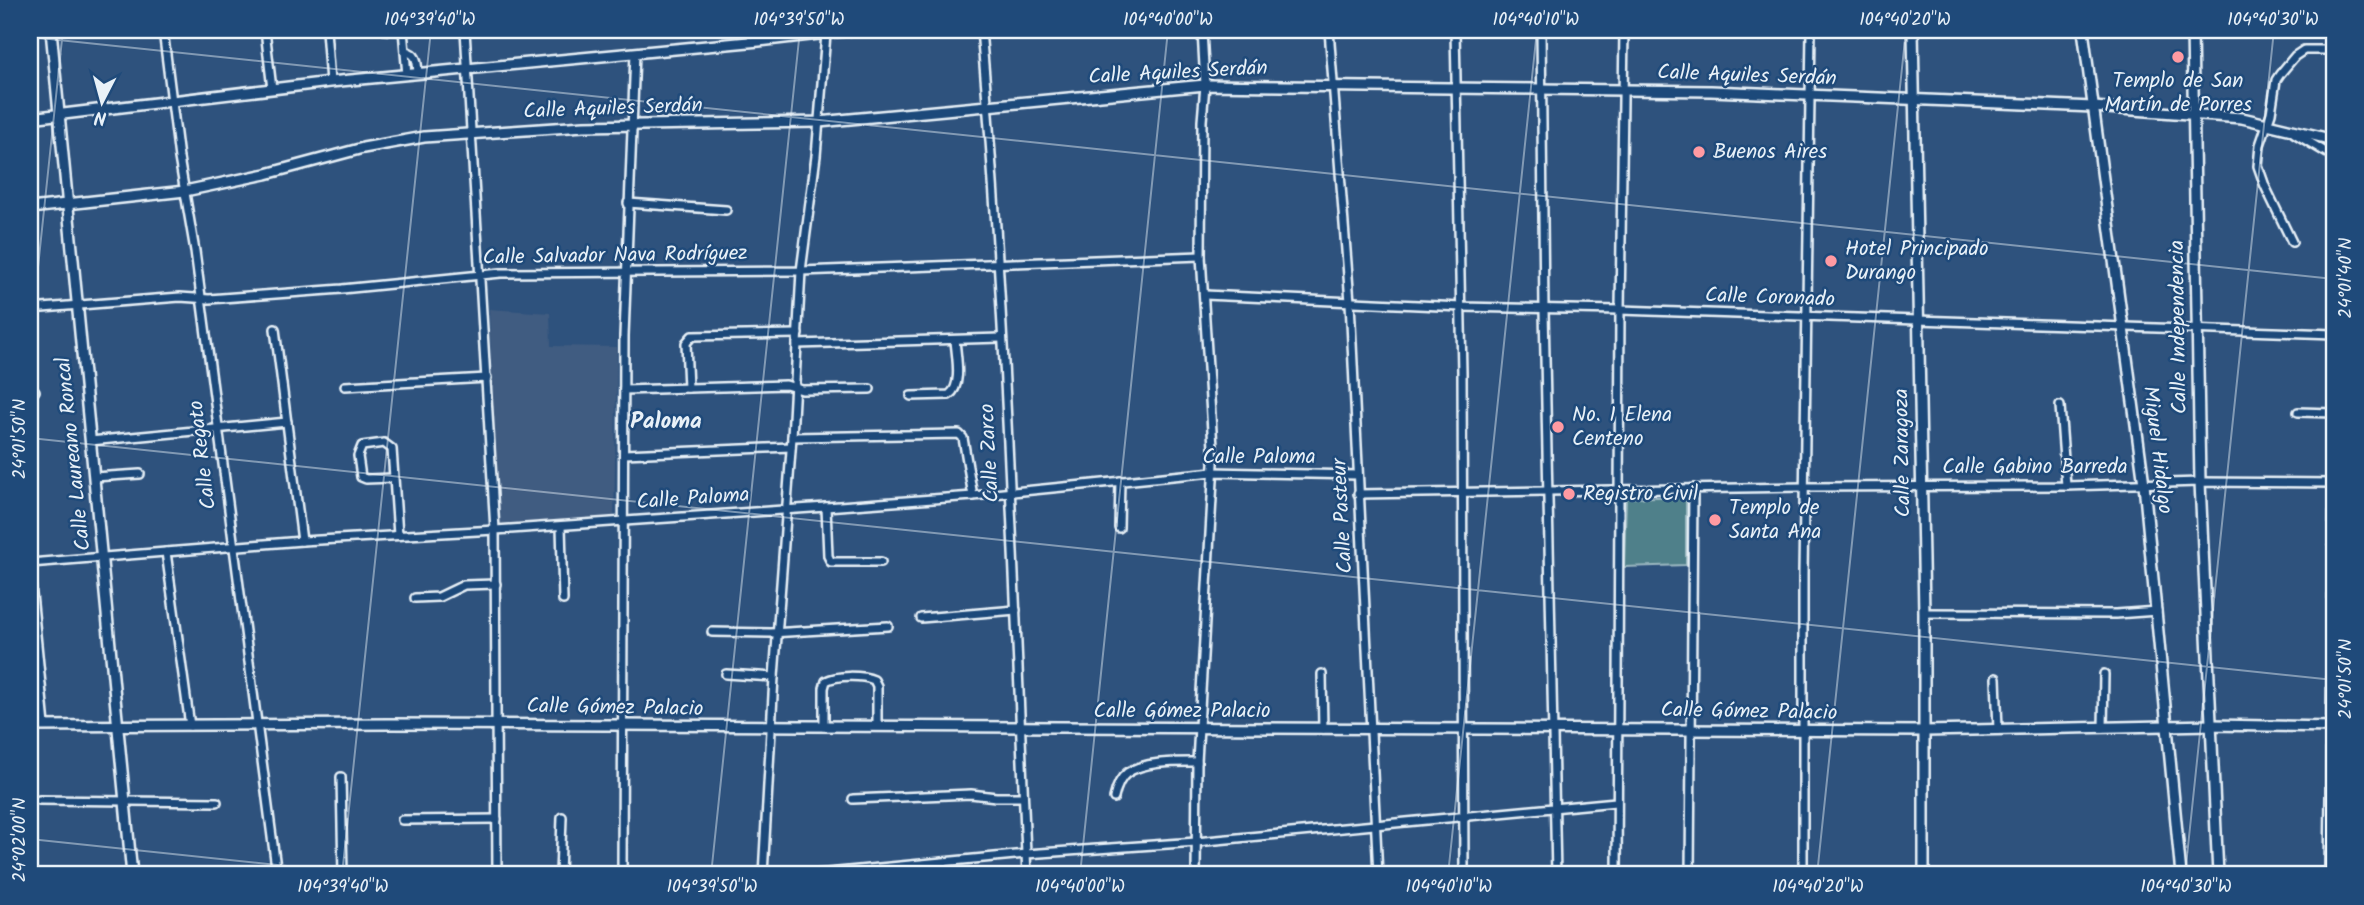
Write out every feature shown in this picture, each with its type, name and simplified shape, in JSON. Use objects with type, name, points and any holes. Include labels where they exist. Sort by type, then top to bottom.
[{"type":"street","name":"Calle Laureano Roncal","points":[[51,30],[132,875]]},
{"type":"street","name":"Calle Regato","points":[[163,30],[277,875]]},
{"type":"street","points":[[265,30],[272,89]]},
{"type":"street","points":[[326,30],[330,82]]},
{"type":"street","points":[[385,30],[403,30],[405,51],[416,57],[413,74]]},
{"type":"street","points":[[465,30],[495,530],[497,875]]},
{"type":"street","points":[[30,118],[330,82],[853,30]]},
{"type":"street","name":"Calle Zarco","points":[[981,30],[988,106],[1010,492],[1027,875]]},
{"type":"street","points":[[1196,875],[1197,762],[1213,472],[1201,256],[1202,121],[1205,85],[1202,30]]},
{"type":"street","name":"Calle Pasteur","points":[[1329,30],[1350,302],[1378,875]]},
{"type":"street","points":[[1455,30],[1463,493],[1464,875]]},
{"type":"street","points":[[1541,30],[1556,875]]},
{"type":"street","points":[[1617,875],[1624,30]]},
{"type":"street","points":[[1803,875],[1804,487],[1811,30]]},
{"type":"street","name":"Calle Zaragoza","points":[[1913,30],[1924,613],[1924,875]]},
{"type":"street","name":"Miguel Hidalgo","points":[[2083,30],[2144,484],[2181,875]]},
{"type":"street","name":"Calle Independencia","points":[[2192,30],[2200,482],[2218,875]]},
{"type":"street","points":[[763,875],[801,271],[819,121],[826,34]]},
{"type":"street","points":[[2292,242],[2264,186],[2258,166],[2260,145],[2278,76],[2304,50],[2334,50]]},
{"type":"street","points":[[622,875],[625,273],[635,53]]},
{"type":"street","name":"Calle Aquiles Serdán","points":[[30,208],[185,191],[383,143],[472,132],[819,121],[1205,85],[1711,91],[2093,107],[2192,113],[2267,123],[2334,140]]},
{"type":"street","points":[[2285,127],[2334,157]]},
{"type":"street","points":[[628,203],[726,209]]},
{"type":"street","name":"Calle Salvador Nava Rodríguez","points":[[30,309],[180,297],[201,299],[342,289],[481,274],[801,271],[1201,256]]},
{"type":"street","name":"Calle Coronado","points":[[1205,295],[1544,310],[1620,310],[2334,334]]},
{"type":"street","points":[[275,329],[302,541]]},
{"type":"street","points":[[688,388],[686,348],[689,339],[697,335],[798,334]]},
{"type":"street","points":[[797,344],[1001,338]]},
{"type":"street","points":[[911,396],[953,393],[957,385],[955,340]]},
{"type":"street","points":[[345,386],[487,377]]},
{"type":"street","points":[[624,390],[786,385],[802,390],[870,389]]},
{"type":"street","points":[[2060,406],[2066,486]]},
{"type":"street","points":[[2298,412],[2334,413]]},
{"type":"street","points":[[90,441],[287,422]]},
{"type":"street","points":[[792,437],[961,435],[973,493]]},
{"type":"street","points":[[394,478],[366,480],[361,477],[358,456],[360,448],[364,445],[384,443],[391,446],[394,478],[398,535]]},
{"type":"street","points":[[624,454],[791,447]]},
{"type":"street","name":"Calle Paloma","points":[[30,563],[302,541],[827,507],[1213,472],[1358,475]]},
{"type":"street","points":[[94,477],[140,474]]},
{"type":"street","points":[[1119,528],[1120,481]]},
{"type":"street","points":[[2329,875],[2333,727],[2334,483]]},
{"type":"street","name":"Calle Gabino Barreda","points":[[1359,494],[1922,485],[2334,483]]},
{"type":"street","points":[[1690,875],[1693,488]]},
{"type":"street","points":[[827,507],[829,560],[835,564],[881,562]]},
{"type":"street","points":[[561,526],[563,600]]},
{"type":"street","points":[[166,552],[190,726]]},
{"type":"street","points":[[30,574],[45,726]]},
{"type":"street","points":[[415,598],[439,597],[464,585],[496,584]]},
{"type":"street","points":[[921,618],[1016,610]]},
{"type":"street","points":[[1924,613],[2116,614],[2157,611]]},
{"type":"street","points":[[712,632],[777,633],[888,626]]},
{"type":"street","points":[[726,674],[774,677]]},
{"type":"street","points":[[1322,674],[1323,729]]},
{"type":"street","points":[[2103,728],[2104,674]]},
{"type":"street","points":[[824,727],[826,681],[833,678],[867,677],[874,680],[877,686],[877,726]]},
{"type":"street","points":[[1996,678],[1998,730]]},
{"type":"street","name":"Calle Gómez Palacio","points":[[30,726],[497,724],[1925,731],[2212,725],[2333,727]]},
{"type":"street","points":[[1114,797],[1118,785],[1127,773],[1167,763],[1197,762]]},
{"type":"street","points":[[341,777],[343,875]]},
{"type":"street","points":[[853,799],[971,794],[1023,797]]},
{"type":"street","points":[[39,800],[217,802]]},
{"type":"street","points":[[807,875],[1616,802]]},
{"type":"street","points":[[560,875],[562,817]]},
{"type":"street","points":[[402,820],[497,819]]},
{"type":"shaded area","points":[[489,309],[550,313],[551,346],[617,347],[614,516],[498,525]]},
{"type":"green space","points":[[1686,496],[1686,565],[1624,567],[1626,498]]},
{"type":"place","name":"Templo de San Martín de Porres","points":[[2178,57]]},
{"type":"place","name":"Buenos Aires","points":[[1699,152]]},
{"type":"place","name":"Hotel Principado Durango","points":[[1831,261]]},
{"type":"place","name":"No. 1 Elena Centeno","points":[[1558,427]]},
{"type":"place","name":"Registro Civil","points":[[1569,494]]},
{"type":"place","name":"Templo de Santa Ana","points":[[1715,520]]},
{"type":"district","name":"Paloma","points":[[666,422]]}]
